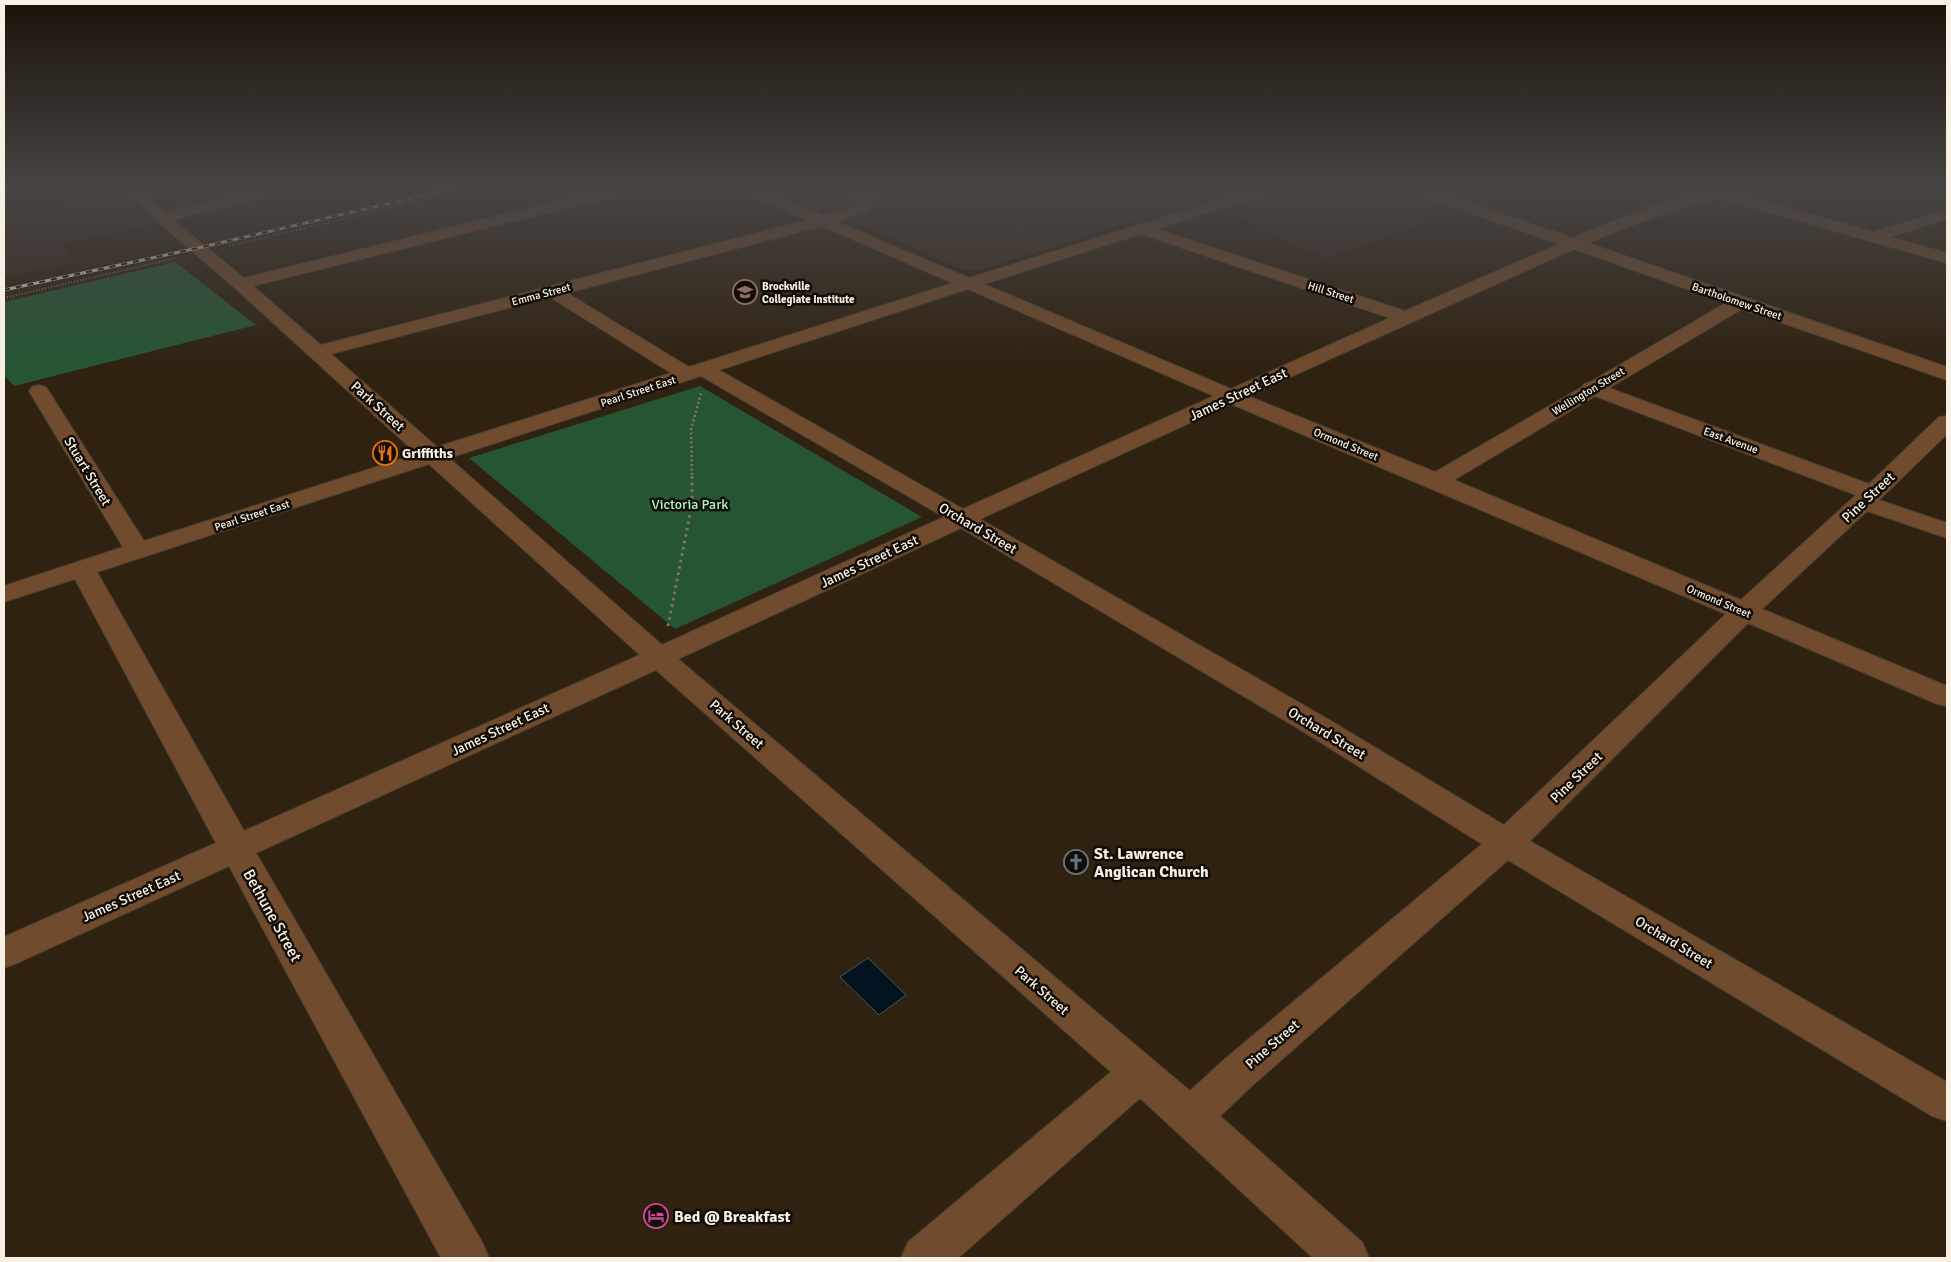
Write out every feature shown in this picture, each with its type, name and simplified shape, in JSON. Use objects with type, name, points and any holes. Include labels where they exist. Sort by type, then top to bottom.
[{"type":"street","name":"Park Street","points":[[196,247],[242,284],[434,457],[664,644],[1138,1074],[1191,1117],[1346,1258]]},
{"type":"street","points":[[242,284],[391,247]]},
{"type":"street","name":"Emma Street","points":[[318,352],[723,247]]},
{"type":"street","name":"Ormond Street","points":[[884,247],[958,278],[966,284],[1233,397],[1947,696]]},
{"type":"street","name":"Pearl Street East","points":[[4,594],[434,457],[698,378],[966,284],[1087,247]]},
{"type":"street","name":"Hill Street","points":[[1193,247],[1406,317]]},
{"type":"street","name":"James Street East","points":[[4,953],[237,849],[664,644],[962,518],[1233,397],[1406,317],[1568,247]]},
{"type":"street","name":"Bartholomew Street","points":[[1578,247],[1947,374]]},
{"type":"street","points":[[1908,247],[1947,258]]},
{"type":"street","name":"Orchard Street","points":[[552,291],[698,378],[962,518],[1947,1103]]},
{"type":"street","name":"Wellington Street","points":[[1436,481],[1591,388],[1741,302]]},
{"type":"street","name":"East Avenue","points":[[1591,388],[1867,497],[1947,531]]},
{"type":"street","name":"Stuart Street","points":[[39,391],[138,552]]},
{"type":"street","name":"Pine Street","points":[[1191,1117],[1478,865],[1507,843],[1746,612],[1759,597],[1927,443],[1947,422]]},
{"type":"street","name":"Bethune Street","points":[[83,570],[466,1258]]},
{"type":"street","points":[[924,1258],[1138,1074]]},
{"type":"path","points":[[4,298],[224,247]]},
{"type":"path","points":[[664,644],[692,504],[691,430],[698,378]]},
{"type":"shaded area","points":[[4,247],[62,247],[75,263],[4,277]]},
{"type":"shaded area","points":[[912,247],[1053,247],[981,270],[962,269]]},
{"type":"shaded area","points":[[1299,247],[1359,247],[1326,259]]},
{"type":"green space","points":[[175,262],[256,325],[14,386],[4,375],[4,302]]},
{"type":"green space","name":"Victoria Park","points":[[700,386],[922,517],[675,629],[469,458]]},
{"type":"water","points":[[868,958],[906,995],[879,1015],[840,977]]},
{"type":"railway","points":[[4,290],[203,247]]},
{"type":"place","name":"Brockville Collegiate Institute","points":[[745,292]]},
{"type":"place","name":"Griffiths","points":[[385,453]]},
{"type":"place","name":"St. Lawrence Anglican Church","points":[[1076,862]]},
{"type":"place","name":"Bed @ Breakfast","points":[[656,1216]]}]
